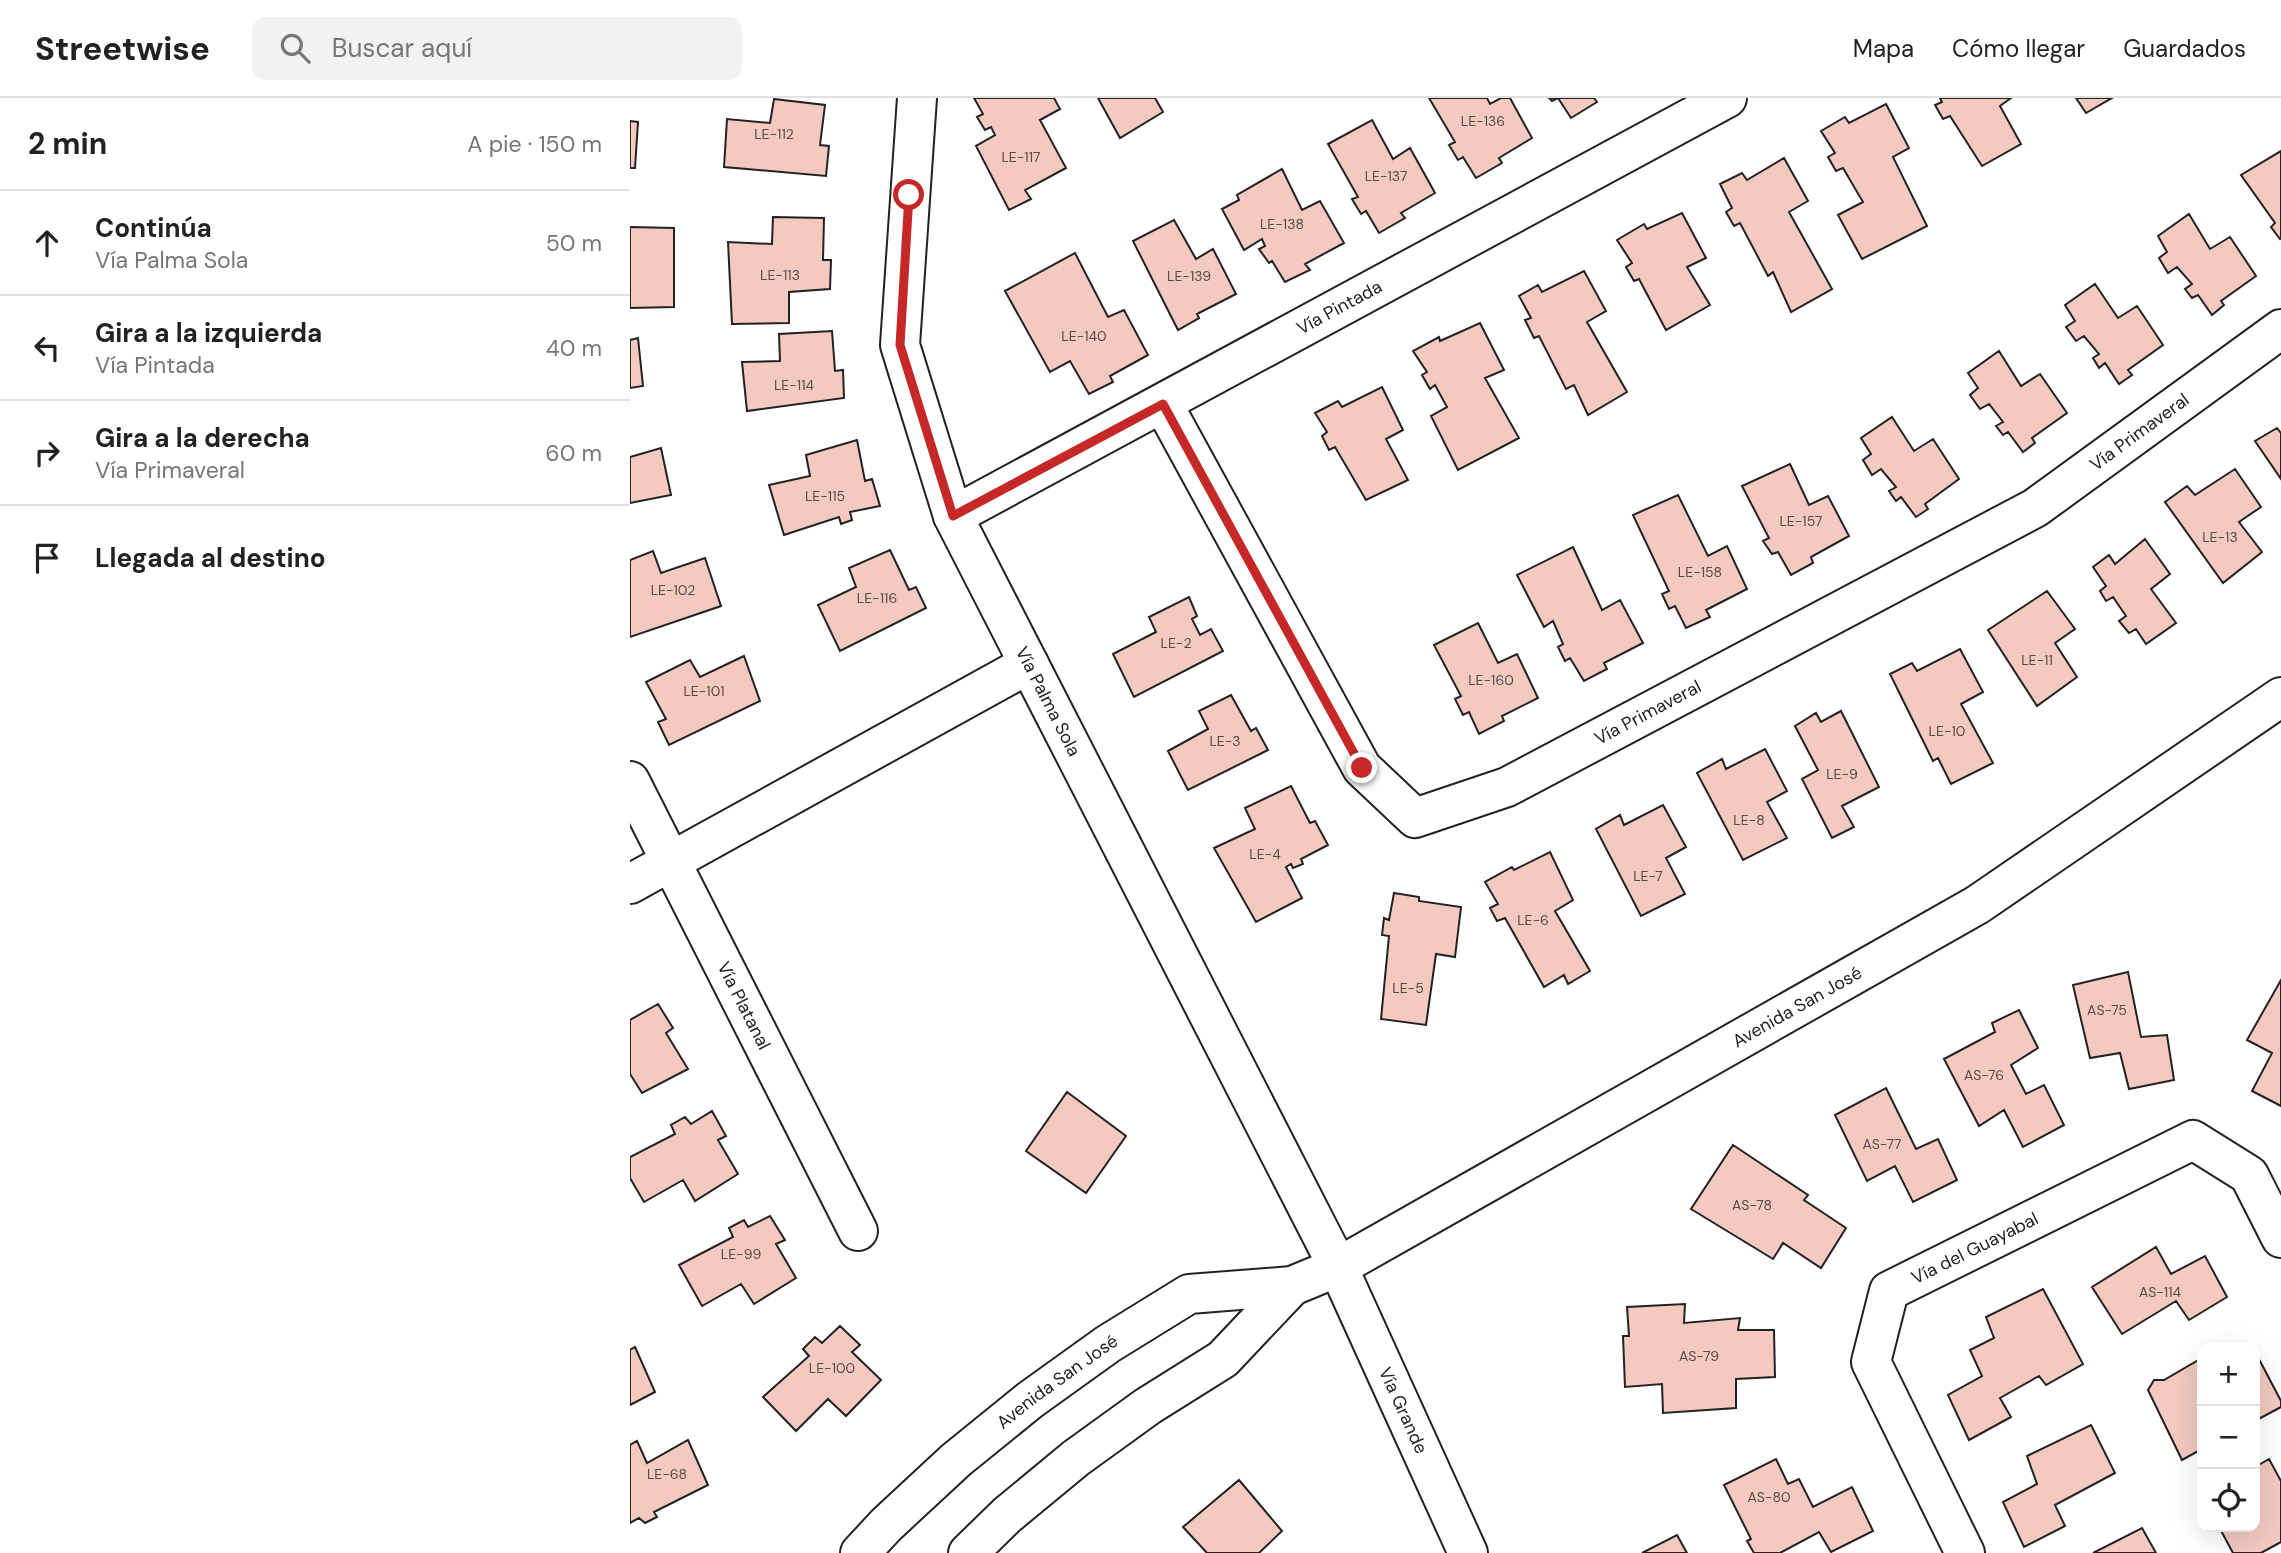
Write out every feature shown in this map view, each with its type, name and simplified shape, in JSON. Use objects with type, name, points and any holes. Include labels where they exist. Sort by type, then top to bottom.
[{"type":"street","name":"Vía Palma Sola","points":[[917,98],[900,345],[953,516],[1338,1267]]},
{"type":"street","name":"Vía Pintada","points":[[953,516],[1727,98]]},
{"type":"street","name":"Vía Primaveral","points":[[1163,404],[1362,768],[1415,817],[1507,787],[2035,508],[2281,329]]},
{"type":"street","points":[[630,884],[1029,664]]},
{"type":"street","name":"Avenida San José","points":[[860,1553],[956,1460],[1030,1400],[1108,1344],[1189,1294],[1292,1286],[1338,1267],[1978,905],[2281,697]]},
{"type":"street","name":"Vía Platanal","points":[[630,781],[858,1231]]},
{"type":"street","name":"Vía del Guayabal","points":[[1965,1553],[1871,1362],[1889,1291],[2193,1140],[2249,1175],[2281,1238]]},
{"type":"street","name":"Vía Grande","points":[[1338,1267],[1468,1553]]},
{"type":"street","name":"Avenida San José","points":[[968,1553],[1007,1515],[1076,1458],[1148,1406],[1223,1359],[1292,1286]]},
{"type":"building","points":[[974,98],[1054,98],[1060,109],[1040,120],[1066,168],[1025,190],[1031,199],[1009,210],[976,146],[995,135],[991,127],[985,130],[977,117],[983,114]]},
{"type":"building","points":[[1098,98],[1155,98],[1163,112],[1120,138]]},
{"type":"building","points":[[1429,98],[1487,98],[1490,104],[1501,98],[1510,98],[1532,138],[1499,158],[1502,163],[1476,178],[1463,157],[1458,160],[1449,145],[1455,142]]},
{"type":"building","points":[[1558,98],[1594,98],[1597,102],[1571,118]]},
{"type":"building","points":[[1940,98],[2011,98],[2000,106],[2021,144],[1982,166],[1950,116],[1943,119],[1935,105],[1942,102]]},
{"type":"building","points":[[2076,98],[2112,98],[2086,113]]},
{"type":"building","points":[[774,99],[825,105],[820,145],[829,146],[826,176],[724,167],[727,119],[770,123]]},
{"type":"building","points":[[1886,104],[1909,148],[1893,157],[1927,226],[1862,259],[1838,215],[1863,202],[1843,168],[1836,171],[1828,157],[1835,153],[1821,131],[1845,117],[1849,123]]},
{"type":"building","points":[[1372,120],[1393,159],[1410,148],[1435,193],[1401,213],[1405,218],[1379,233],[1366,211],[1361,214],[1352,199],[1358,197],[1328,144]]},
{"type":"building","points":[[630,121],[638,122],[635,168],[630,168]]},
{"type":"building","points":[[2281,151],[2280,239],[2271,227],[2275,223],[2241,175]]},
{"type":"building","points":[[1784,158],[1808,201],[1789,212],[1832,289],[1791,312],[1773,272],[1768,276],[1740,223],[1734,226],[1726,212],[1732,208],[1720,184],[1742,173],[1747,180]]},
{"type":"building","points":[[1282,169],[1302,210],[1320,201],[1344,243],[1305,264],[1310,270],[1285,282],[1272,261],[1269,263],[1259,249],[1265,246],[1262,239],[1244,250],[1222,209],[1239,200],[1237,195]]},
{"type":"building","points":[[1682,213],[1706,258],[1687,267],[1710,305],[1666,330],[1639,279],[1634,281],[1626,267],[1632,263],[1617,240],[1644,224],[1647,229]]},
{"type":"building","points":[[2189,214],[2210,249],[2230,237],[2256,276],[2221,301],[2224,305],[2212,315],[2198,295],[2192,298],[2185,289],[2192,284],[2177,267],[2168,273],[2159,258],[2167,252],[2158,236]]},
{"type":"building","points":[[773,217],[824,218],[823,260],[831,260],[830,289],[789,292],[789,323],[732,324],[728,242],[772,244]]},
{"type":"building","points":[[1174,220],[1196,259],[1213,249],[1236,294],[1197,314],[1199,318],[1178,330],[1133,241]]},
{"type":"building","points":[[630,227],[674,228],[674,307],[630,308]]},
{"type":"building","points":[[1075,253],[1108,317],[1124,310],[1148,355],[1110,376],[1113,382],[1089,394],[1070,361],[1050,372],[1005,291]]},
{"type":"building","points":[[1584,271],[1606,311],[1587,322],[1627,392],[1588,415],[1574,385],[1566,389],[1539,336],[1534,338],[1525,320],[1531,318],[1519,296],[1538,285],[1542,292]]},
{"type":"building","points":[[2095,284],[2118,318],[2137,306],[2163,345],[2128,370],[2132,375],[2119,384],[2105,363],[2099,368],[2093,358],[2099,354],[2084,336],[2076,341],[2066,327],[2075,321],[2065,305]]},
{"type":"building","points":[[1480,323],[1504,370],[1485,378],[1519,438],[1458,470],[1431,416],[1447,407],[1435,385],[1430,389],[1422,375],[1427,372],[1413,351],[1439,337],[1440,341]]},
{"type":"building","points":[[832,331],[835,371],[843,370],[844,398],[747,411],[742,362],[780,361],[779,334]]},
{"type":"building","points":[[638,338],[643,386],[630,388],[630,340]]},
{"type":"building","points":[[1999,351],[2021,386],[2040,374],[2067,413],[2032,438],[2035,443],[2023,452],[2008,432],[2003,435],[1996,426],[2003,422],[1989,404],[1980,409],[1970,395],[1978,388],[1968,373]]},
{"type":"building","points":[[1382,387],[1403,430],[1386,439],[1408,480],[1366,500],[1335,447],[1329,450],[1322,436],[1327,432],[1315,413],[1338,401],[1342,407]]},
{"type":"building","points":[[1892,417],[1914,451],[1933,439],[1959,479],[1925,504],[1928,509],[1916,517],[1901,497],[1896,501],[1889,491],[1896,487],[1881,469],[1872,475],[1863,460],[1871,454],[1861,438]]},
{"type":"building","points":[[2277,428],[2281,433],[2281,479],[2255,441]]},
{"type":"building","points":[[857,440],[865,481],[872,479],[880,506],[850,512],[852,520],[841,524],[839,517],[784,535],[769,485],[810,476],[806,455]]},
{"type":"building","points":[[661,448],[671,495],[630,503],[630,457]]},
{"type":"building","points":[[1790,464],[1809,505],[1828,496],[1849,536],[1811,557],[1813,563],[1791,575],[1778,552],[1772,554],[1763,541],[1769,538],[1742,486]]},
{"type":"building","points":[[2235,469],[2261,507],[2239,522],[2262,552],[2223,583],[2165,502],[2187,486],[2195,495]]},
{"type":"building","points":[[1678,495],[1708,556],[1727,546],[1747,589],[1706,610],[1710,617],[1686,628],[1675,606],[1669,609],[1662,594],[1669,591],[1633,515]]},
{"type":"building","points":[[2145,539],[2170,574],[2151,589],[2176,623],[2146,644],[2136,629],[2129,633],[2119,621],[2126,616],[2113,597],[2106,601],[2100,591],[2106,586],[2093,567],[2109,555],[2115,564]]},
{"type":"building","points":[[1573,547],[1602,610],[1620,600],[1643,643],[1604,663],[1607,669],[1584,681],[1570,658],[1565,661],[1558,647],[1563,644],[1553,621],[1544,627],[1517,575]]},
{"type":"building","points":[[890,550],[909,590],[916,587],[926,608],[840,651],[818,605],[856,587],[849,568]]},
{"type":"building","points":[[653,551],[661,573],[705,558],[721,606],[630,637],[630,560]]},
{"type":"building","points":[[2047,591],[2075,629],[2055,643],[2077,677],[2037,706],[1988,630]]},
{"type":"building","points":[[1189,597],[1197,616],[1192,619],[1200,635],[1211,629],[1223,651],[1134,697],[1113,654],[1156,632],[1149,617]]},
{"type":"building","points":[[1478,623],[1498,663],[1517,654],[1538,698],[1502,716],[1504,721],[1479,734],[1469,712],[1463,715],[1455,699],[1461,696],[1434,645]]},
{"type":"building","points":[[1960,649],[1983,692],[1961,704],[1993,763],[1951,784],[1938,758],[1933,761],[1890,674],[1912,663],[1917,671]]},
{"type":"building","points":[[744,656],[760,701],[669,745],[658,722],[666,719],[646,682],[690,660],[700,677]]},
{"type":"building","points":[[1231,695],[1251,731],[1256,728],[1268,750],[1188,790],[1168,751],[1208,729],[1199,711]]},
{"type":"building","points":[[1841,711],[1879,787],[1842,806],[1854,827],[1832,838],[1802,779],[1818,770],[1795,726],[1816,713],[1821,722]]},
{"type":"building","points":[[1765,749],[1787,791],[1767,802],[1787,838],[1743,860],[1697,773],[1722,759],[1726,769]]},
{"type":"building","points":[[1291,786],[1310,823],[1315,821],[1328,845],[1301,859],[1303,864],[1293,868],[1291,864],[1286,867],[1302,898],[1256,922],[1214,848],[1255,829],[1245,808]]},
{"type":"building","points":[[1663,805],[1686,847],[1666,858],[1685,894],[1641,916],[1596,829],[1620,815],[1624,825]]},
{"type":"building","points":[[1550,852],[1573,900],[1555,911],[1590,971],[1568,984],[1564,975],[1544,987],[1505,918],[1497,921],[1490,908],[1498,904],[1485,882],[1512,867],[1514,870]]},
{"type":"building","points":[[1394,893],[1419,897],[1419,901],[1461,907],[1455,957],[1436,954],[1426,1025],[1381,1019],[1389,936],[1382,935],[1384,918],[1389,920]]},
{"type":"building","points":[[2128,972],[2141,1037],[2167,1035],[2174,1080],[2129,1089],[2120,1053],[2090,1058],[2073,985]]},
{"type":"building","points":[[2281,980],[2281,1106],[2252,1091],[2272,1053],[2247,1040]]},
{"type":"building","points":[[658,1004],[673,1028],[666,1033],[688,1069],[642,1093],[630,1074],[630,1020]]},
{"type":"building","points":[[2019,1010],[2038,1048],[2011,1065],[2026,1094],[2044,1085],[2064,1125],[2023,1147],[2004,1110],[1979,1126],[1944,1059],[1995,1032],[1992,1023]]},
{"type":"building","points":[[1886,1088],[1916,1149],[1938,1139],[1957,1180],[1913,1202],[1895,1166],[1867,1181],[1835,1115]]},
{"type":"building","points":[[1067,1092],[1126,1136],[1086,1193],[1026,1151]]},
{"type":"building","points":[[712,1111],[726,1136],[718,1140],[738,1174],[695,1201],[683,1180],[644,1202],[630,1178],[630,1157],[675,1134],[671,1125],[685,1117],[691,1124]]},
{"type":"building","points":[[1733,1145],[1808,1195],[1804,1200],[1846,1228],[1821,1268],[1783,1243],[1773,1259],[1691,1209]]},
{"type":"building","points":[[770,1216],[785,1240],[776,1244],[796,1278],[754,1304],[741,1284],[702,1306],[679,1265],[733,1237],[729,1228],[744,1220],[748,1227]]},
{"type":"building","points":[[2156,1247],[2171,1274],[2205,1256],[2227,1297],[2189,1320],[2176,1301],[2122,1334],[2092,1287]]},
{"type":"building","points":[[2043,1289],[2083,1364],[2046,1385],[2039,1376],[2000,1398],[2011,1417],[1969,1440],[1948,1395],[1982,1376],[1970,1350],[1994,1338],[1986,1317]]},
{"type":"building","points":[[1685,1304],[1684,1323],[1740,1318],[1738,1330],[1774,1330],[1775,1377],[1736,1379],[1736,1408],[1663,1413],[1662,1384],[1625,1387],[1623,1336],[1629,1336],[1627,1307]]},
{"type":"building","points":[[840,1326],[860,1345],[852,1352],[881,1380],[846,1416],[828,1399],[796,1431],[763,1397],[809,1356],[803,1349],[815,1337],[822,1343]]},
{"type":"building","points":[[635,1347],[655,1392],[630,1405],[630,1350]]},
{"type":"building","points":[[2197,1361],[2197,1452],[2182,1460],[2148,1390],[2154,1380],[2164,1380]]},
{"type":"building","points":[[2260,1361],[2281,1401],[2281,1407],[2260,1418]]},
{"type":"building","points":[[2091,1425],[2115,1473],[2055,1505],[2065,1526],[2024,1547],[2003,1502],[2037,1484],[2027,1456]]},
{"type":"building","points":[[688,1440],[708,1485],[654,1512],[657,1517],[645,1523],[639,1518],[630,1523],[630,1445],[637,1441],[647,1463]]},
{"type":"building","points":[[1776,1459],[1788,1484],[1799,1479],[1813,1507],[1852,1487],[1873,1531],[1831,1552],[1819,1532],[1780,1553],[1754,1553],[1747,1541],[1751,1539],[1724,1485]]},
{"type":"building","points":[[2269,1459],[2281,1481],[2281,1542],[2261,1553],[2233,1553],[2222,1532],[2260,1532],[2260,1464]]},
{"type":"building","points":[[1239,1480],[1282,1531],[1259,1553],[1207,1553],[1183,1527]]},
{"type":"building","points":[[2142,1528],[2156,1553],[2093,1553]]},
{"type":"building","points":[[1677,1535],[1687,1553],[1642,1553]]},
{"type":"route","points":[[909,195],[900,345],[953,516],[1163,404],[1362,768]]}]
